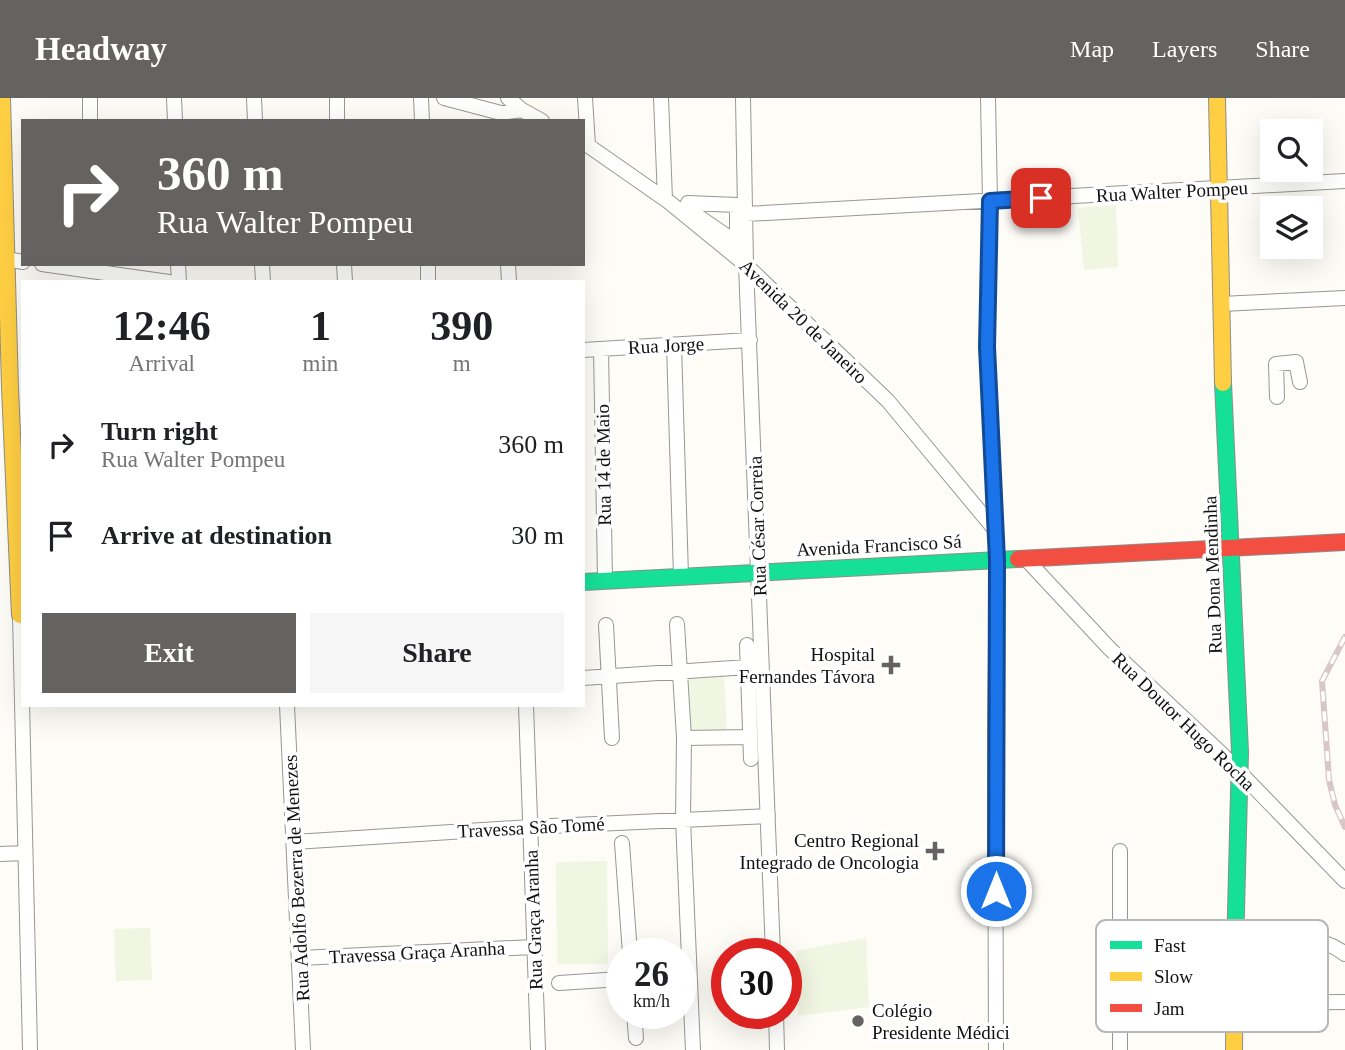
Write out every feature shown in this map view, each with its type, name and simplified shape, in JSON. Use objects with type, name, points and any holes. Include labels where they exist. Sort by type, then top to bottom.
[{"type":"street","points":[[0,617],[21,615],[15,260],[2,98]]},
{"type":"street","points":[[90,98],[90,119]]},
{"type":"street","points":[[174,98],[175,119]]},
{"type":"street","points":[[254,98],[255,119]]},
{"type":"street","points":[[337,98],[337,119]]},
{"type":"street","points":[[421,98],[422,119]]},
{"type":"street","points":[[444,98],[501,117],[522,110]]},
{"type":"street","points":[[500,98],[501,117]]},
{"type":"street","points":[[508,98],[538,119]]},
{"type":"street","points":[[585,98],[585,143]]},
{"type":"street","points":[[661,98],[665,199]]},
{"type":"street","name":"Rua César Correia","points":[[743,98],[746,265],[772,938]]},
{"type":"street","points":[[988,98],[990,201],[987,347],[997,560],[996,1050]]},
{"type":"street","name":"Rua Dona Mendinha","points":[[1217,98],[1221,304],[1240,752],[1236,920]]},
{"type":"street","name":"Avenida 20 de Janeiro","points":[[585,143],[665,199],[746,265],[888,401],[996,531]]},
{"type":"street","name":"Rua Walter Pompeu","points":[[746,214],[1345,181]]},
{"type":"street","points":[[67,266],[158,280]]},
{"type":"street","points":[[1221,304],[1345,298]]},
{"type":"street","name":"Rua Jorge","points":[[585,350],[750,340]]},
{"type":"street","points":[[674,345],[681,576]]},
{"type":"street","name":"Rua 14 de Maio","points":[[601,349],[605,580]]},
{"type":"street","points":[[1277,397],[1276,364],[1296,362],[1300,382]]},
{"type":"street","name":"Avenida Francisco Sá","points":[[585,582],[1345,542]]},
{"type":"street","name":"Rua Doutor Hugo Rocha","points":[[1025,558],[1110,649],[1239,773],[1345,881]]},
{"type":"street","points":[[677,624],[684,738],[685,938]]},
{"type":"street","points":[[606,625],[612,738]]},
{"type":"street","points":[[747,645],[751,759]]},
{"type":"street","points":[[585,678],[748,667]]},
{"type":"street","points":[[23,707],[30,1050]]},
{"type":"street","name":"Rua Adolfo Bezerra de Menezes","points":[[287,707],[303,1050]]},
{"type":"street","name":"Rua Graça Aranha","points":[[526,707],[538,1050]]},
{"type":"street","points":[[684,738],[750,737]]},
{"type":"street","name":"Travessa São Tomé","points":[[294,842],[768,816]]},
{"type":"street","points":[[622,843],[629,938]]},
{"type":"street","points":[[1120,851],[1120,920]]},
{"type":"street","points":[[0,854],[25,853]]},
{"type":"street","points":[[1328,942],[1345,954]]},
{"type":"street","name":"Travessa Graça Aranha","points":[[300,958],[533,947]]},
{"type":"street","points":[[559,983],[606,980]]},
{"type":"street","points":[[635,1029],[636,1038]]},
{"type":"street","points":[[691,1029],[693,1050]]},
{"type":"street","points":[[776,1029],[777,1050]]},
{"type":"street","points":[[1121,1032],[1121,1050]]},
{"type":"street","name":"Rua Dona Mendinha","points":[[1234,1032],[1234,1050]]},
{"type":"green space","points":[[1116,205],[1118,267],[1084,270],[1078,208]]},
{"type":"green space","points":[[724,674],[727,735],[689,737],[687,676]]},
{"type":"green space","points":[[607,861],[606,964],[557,964],[556,862]]},
{"type":"green space","points":[[150,928],[152,980],[116,981],[114,929]]},
{"type":"green space","points":[[866,938],[869,1007],[802,1015],[802,950]]},
{"type":"railway","points":[[1345,637],[1322,681],[1329,780],[1335,805],[1345,827]]},
{"type":"traffic: fast","points":[[1223,383],[1240,752],[1236,920]]},
{"type":"traffic: fast","points":[[585,582],[1018,559]]},
{"type":"traffic: slow","points":[[2,98],[20,615]]},
{"type":"traffic: slow","points":[[1217,98],[1223,383]]},
{"type":"traffic: slow","points":[[1234,1032],[1234,1050]]},
{"type":"traffic: jam","points":[[1018,559],[1345,542]]},
{"type":"place","name":"Hospital Fernandes Távora","points":[[891,665]]},
{"type":"place","name":"Centro Regional Integrado de Oncologia","points":[[935,851]]},
{"type":"place","name":"Colégio Presidente Médici","points":[[858,1021]]},
{"type":"route","points":[[996,891],[997,560],[987,347],[990,201],[1041,198]]}]
